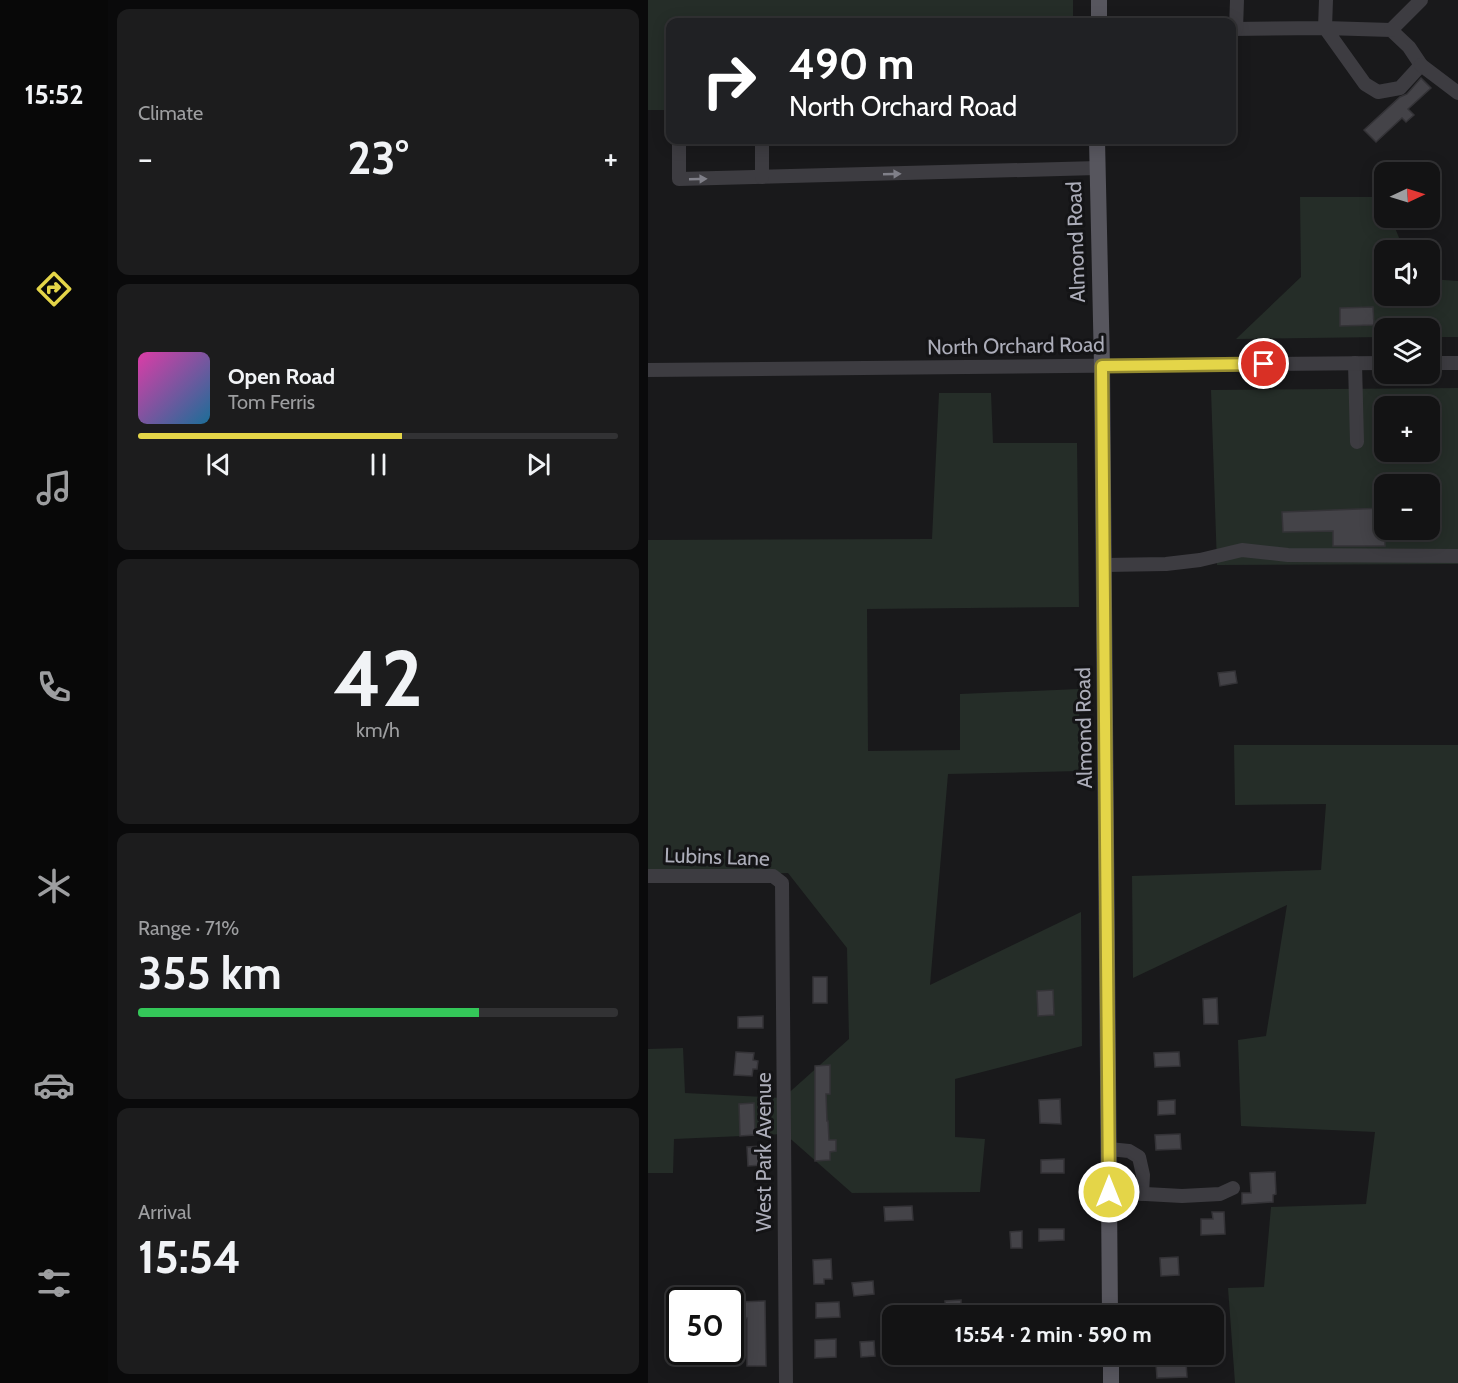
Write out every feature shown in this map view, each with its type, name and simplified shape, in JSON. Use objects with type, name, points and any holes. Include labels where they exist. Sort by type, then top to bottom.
[{"type":"main road","points":[[1099,0],[1099,18]]},
{"type":"main road","name":"Almond Road","points":[[1097,144],[1105,565],[1110,1305]]},
{"type":"main road","points":[[1111,1365],[1111,1383]]},
{"type":"street","points":[[1235,18],[1237,0]]},
{"type":"street","points":[[1326,0],[1324,28],[1365,84],[1378,92],[1400,88],[1421,65]]},
{"type":"street","points":[[1391,30],[1421,0]]},
{"type":"street","points":[[1236,29],[1391,30],[1408,47],[1421,65],[1458,93]]},
{"type":"street","points":[[679,144],[679,179],[1096,168]]},
{"type":"street","points":[[762,144],[762,177]]},
{"type":"street","points":[[1355,363],[1357,442]]},
{"type":"street","name":"North Orchard Road","points":[[648,370],[1374,363]]},
{"type":"street","points":[[1440,363],[1458,363]]},
{"type":"street","points":[[1105,565],[1166,564],[1200,560],[1242,550],[1288,555],[1458,556]]},
{"type":"street","name":"Lubins Lane","points":[[648,876],[773,876],[782,883],[783,920]]},
{"type":"street","name":"West Park Avenue","points":[[783,920],[786,1383]]},
{"type":"street","points":[[1109,1149],[1129,1151],[1139,1157],[1143,1175],[1142,1194]]},
{"type":"street","points":[[1109,1192],[1182,1196],[1220,1194],[1233,1188]]},
{"type":"shaded area","points":[[648,0],[1073,0],[1073,18],[666,18],[666,110],[648,110]]},
{"type":"shaded area","points":[[1300,197],[1374,197],[1374,228],[1395,228],[1400,240],[1374,240],[1374,306],[1440,306],[1440,280],[1458,281],[1458,337],[1440,337],[1440,318],[1374,318],[1374,337],[1236,339],[1301,277]]},
{"type":"shaded area","points":[[1458,388],[1458,564],[1217,565],[1211,390]]},
{"type":"shaded area","points":[[939,393],[991,393],[993,443],[1077,443],[1079,607],[867,609],[868,751],[960,750],[960,694],[1079,689],[1080,771],[948,774],[930,985],[1081,912],[1082,1046],[955,1079],[955,1137],[985,1139],[980,1192],[852,1193],[785,1134],[674,1139],[673,1173],[648,1173],[648,1049],[683,1048],[685,1093],[783,1098],[849,1039],[847,948],[788,873],[648,877],[648,540],[932,539]]},
{"type":"shaded area","points":[[1234,745],[1458,745],[1458,1383],[1235,1383],[1228,1288],[1264,1287],[1271,1207],[1366,1204],[1375,1132],[1241,1126],[1238,1040],[1266,1036],[1287,905],[1133,978],[1132,876],[1321,870],[1326,804],[1235,805]]},
{"type":"building","points":[[1421,78],[1431,88],[1408,109],[1414,115],[1406,122],[1402,118],[1376,142],[1364,130],[1400,97],[1407,94]]},
{"type":"building","points":[[1373,307],[1374,325],[1340,326],[1340,308]]},
{"type":"building","points":[[1374,508],[1374,540],[1385,540],[1385,546],[1333,546],[1333,531],[1283,532],[1282,512]]},
{"type":"building","points":[[1235,671],[1237,683],[1220,686],[1218,673]]},
{"type":"building","points":[[813,977],[827,977],[827,1003],[813,1003]]},
{"type":"building","points":[[1053,990],[1054,1015],[1038,1016],[1037,991]]},
{"type":"building","points":[[1217,998],[1218,1024],[1204,1024],[1203,999]]},
{"type":"building","points":[[763,1016],[763,1028],[738,1028],[738,1017]]},
{"type":"building","points":[[736,1052],[754,1053],[753,1060],[758,1061],[757,1069],[753,1069],[752,1076],[734,1075]]},
{"type":"building","points":[[1179,1052],[1180,1066],[1155,1067],[1154,1053]]},
{"type":"building","points":[[830,1065],[830,1094],[826,1094],[827,1121],[829,1140],[836,1140],[836,1151],[830,1152],[830,1160],[815,1161],[815,1066]]},
{"type":"building","points":[[1060,1099],[1061,1124],[1040,1123],[1039,1100]]},
{"type":"building","points":[[1175,1100],[1175,1114],[1158,1115],[1158,1101]]},
{"type":"building","points":[[754,1103],[755,1135],[740,1136],[739,1104]]},
{"type":"building","points":[[1180,1134],[1181,1149],[1156,1150],[1155,1135]]},
{"type":"building","points":[[762,1146],[763,1165],[748,1166],[747,1147]]},
{"type":"building","points":[[1064,1159],[1064,1173],[1041,1173],[1041,1160]]},
{"type":"building","points":[[1275,1172],[1276,1194],[1273,1195],[1273,1202],[1242,1204],[1242,1193],[1251,1193],[1250,1173]]},
{"type":"building","points":[[912,1206],[913,1220],[885,1221],[884,1207]]},
{"type":"building","points":[[1212,1212],[1224,1212],[1225,1234],[1201,1235],[1201,1219],[1213,1219]]},
{"type":"building","points":[[1039,1229],[1064,1229],[1064,1240],[1039,1241]]},
{"type":"building","points":[[1022,1231],[1022,1248],[1011,1248],[1010,1232]]},
{"type":"building","points":[[1178,1257],[1179,1275],[1161,1276],[1160,1258]]},
{"type":"building","points":[[831,1259],[832,1279],[824,1279],[824,1284],[814,1284],[813,1260]]},
{"type":"building","points":[[873,1281],[874,1294],[854,1296],[852,1283]]},
{"type":"building","points":[[961,1300],[961,1305],[945,1305],[945,1301]]},
{"type":"building","points":[[765,1301],[766,1366],[747,1366],[747,1318],[744,1318],[744,1302]]},
{"type":"building","points":[[839,1302],[840,1317],[816,1318],[816,1303]]},
{"type":"building","points":[[836,1339],[836,1357],[815,1358],[815,1340]]},
{"type":"building","points":[[874,1341],[875,1356],[861,1357],[860,1342]]},
{"type":"building","points":[[1156,1365],[1186,1365],[1187,1377],[1157,1378]]},
{"type":"route","points":[[1109,1192],[1102,366],[1264,364]]}]
